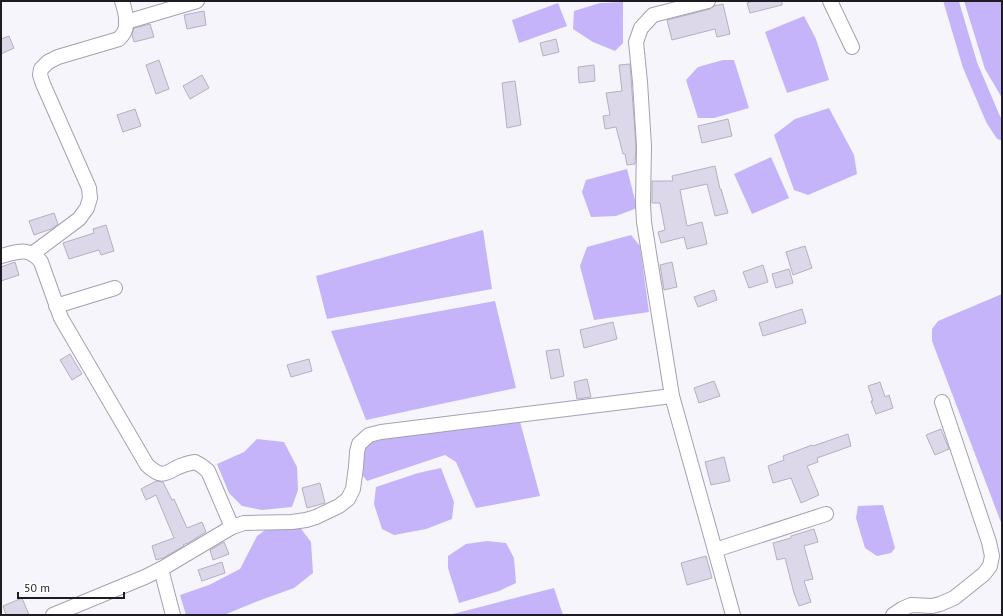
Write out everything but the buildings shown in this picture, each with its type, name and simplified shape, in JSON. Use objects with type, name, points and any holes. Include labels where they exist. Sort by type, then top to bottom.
[{"type":"street","points":[[32,254],[79,219],[88,208],[90,198],[89,188],[43,84],[40,75],[41,69],[48,62],[58,57],[119,39],[124,33],[126,22],[125,9],[122,1]]},
{"type":"street","points":[[126,22],[197,1]]},
{"type":"street","points":[[708,1],[653,15],[641,28],[636,42],[644,146],[644,222],[672,396],[733,615]]},
{"type":"street","points":[[830,1],[852,46]]},
{"type":"street","points":[[1,256],[20,251],[27,252],[37,257],[41,262],[61,318],[147,465],[153,470],[162,474],[169,473],[187,463],[195,462],[202,466],[208,471],[232,527]]},
{"type":"street","points":[[56,306],[115,288]]},
{"type":"street","points":[[53,615],[145,577],[232,527],[244,523],[292,522],[306,520],[339,506],[348,499],[353,489],[359,444],[369,435],[381,432],[672,396]]},
{"type":"street","points":[[893,615],[911,605],[932,606],[954,598],[984,574],[990,566],[992,556],[989,542],[942,402]]},
{"type":"street","points":[[716,550],[826,514]]},
{"type":"street","points":[[161,569],[173,615]]},
{"type":"shaded area","points":[[964,1],[1002,1],[1002,98],[985,69]]},
{"type":"shaded area","points":[[623,2],[623,43],[615,51],[593,42],[573,29],[574,11],[600,3]]},
{"type":"shaded area","points":[[558,3],[567,26],[519,43],[512,20]]},
{"type":"shaded area","points":[[804,16],[816,39],[829,80],[787,93],[765,32]]},
{"type":"shaded area","points":[[723,60],[734,60],[749,108],[714,118],[698,118],[686,80],[698,67]]},
{"type":"shaded area","points":[[829,108],[854,155],[857,174],[808,195],[794,190],[774,135],[795,119]]},
{"type":"shaded area","points":[[771,157],[789,198],[752,214],[734,174]]},
{"type":"shaded area","points":[[627,169],[637,208],[616,216],[591,217],[582,192],[586,180]]},
{"type":"shaded area","points":[[483,230],[492,289],[327,319],[316,276]]},
{"type":"shaded area","points":[[631,235],[640,246],[649,312],[594,320],[580,266],[587,247]]},
{"type":"shaded area","points":[[1002,294],[1002,525],[932,341],[932,329],[938,321]]},
{"type":"shaded area","points":[[495,301],[516,388],[366,420],[331,331]]},
{"type":"shaded area","points":[[519,418],[540,496],[476,508],[456,462],[445,455],[367,481],[360,472],[365,444],[401,435]]},
{"type":"shaded area","points":[[257,439],[284,442],[297,467],[298,490],[292,507],[262,510],[242,506],[229,493],[217,464],[244,452]]},
{"type":"shaded area","points":[[441,468],[454,502],[452,519],[426,529],[394,535],[382,529],[374,504],[376,487],[418,473]]},
{"type":"shaded area","points":[[883,505],[895,548],[891,553],[877,556],[865,548],[856,518],[858,506]]},
{"type":"shaded area","points":[[272,525],[299,526],[311,542],[313,573],[294,588],[224,615],[186,615],[180,595],[209,585],[240,569],[257,536]]},
{"type":"shaded area","points":[[487,541],[506,543],[514,558],[516,583],[499,591],[459,603],[448,568],[448,556],[466,544]]},
{"type":"shaded area","points":[[554,588],[563,615],[449,615]]},
{"type":"waterway","points":[[951,1],[970,65],[993,119],[1002,133]]}]
